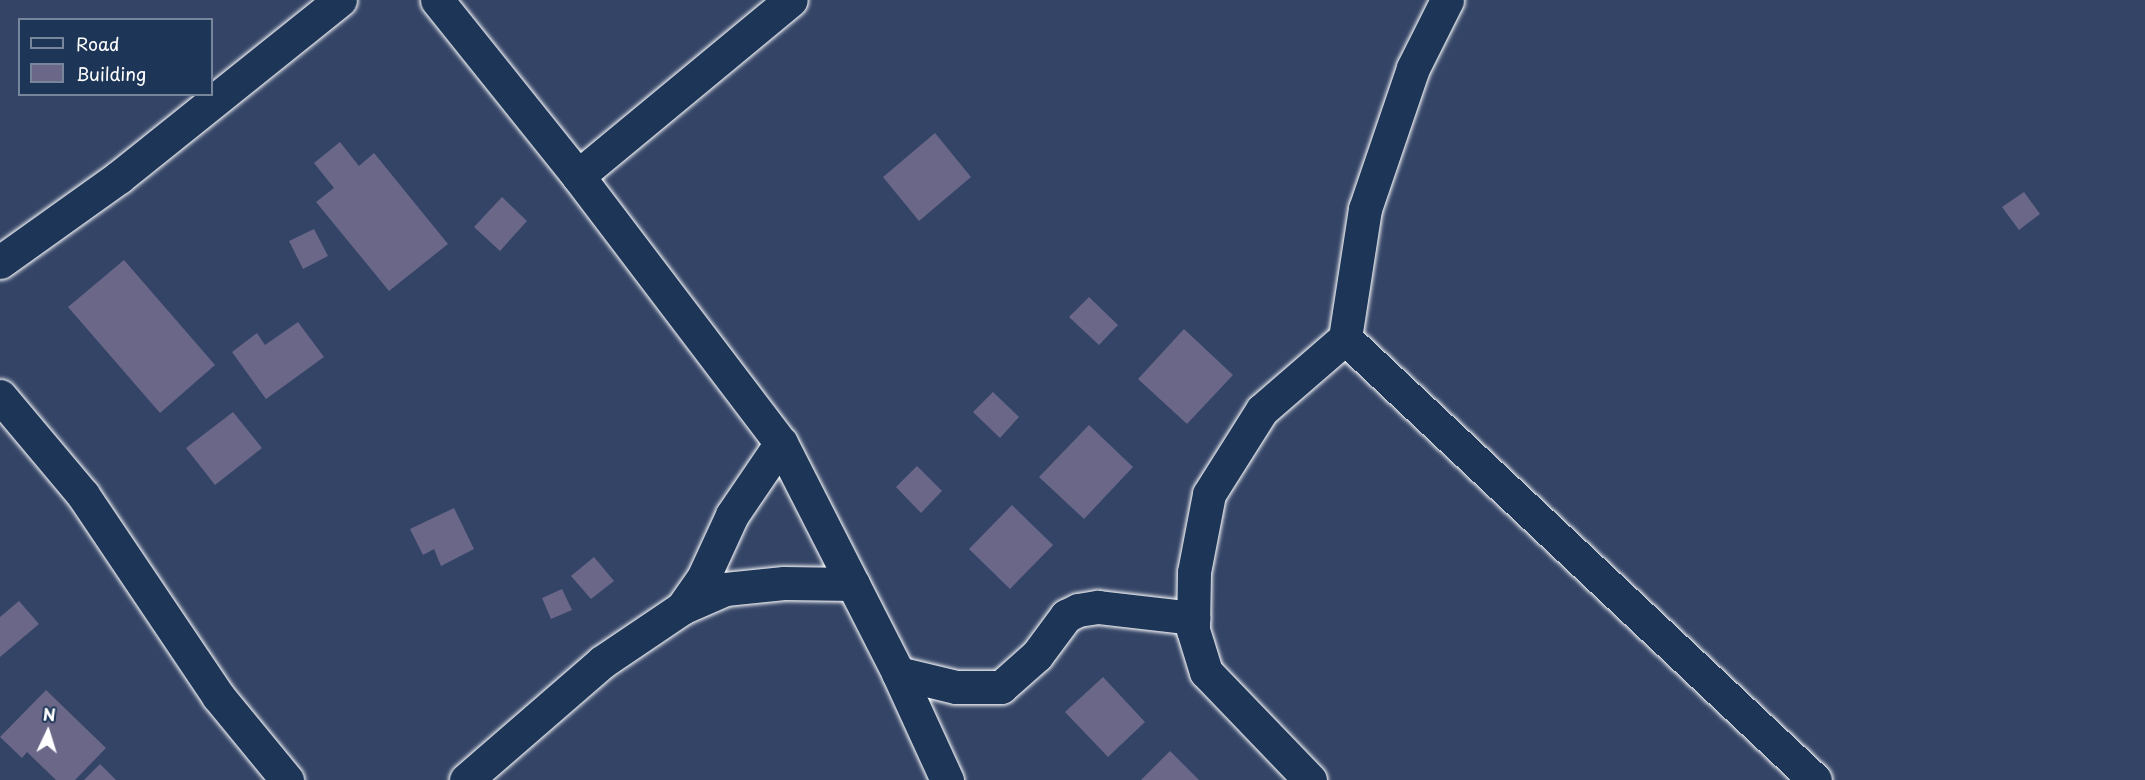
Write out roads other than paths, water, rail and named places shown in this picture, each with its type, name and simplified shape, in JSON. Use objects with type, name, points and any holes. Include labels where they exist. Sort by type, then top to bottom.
[{"type":"street","points":[[0,262],[119,177],[340,0]]},
{"type":"street","points":[[437,0],[578,176],[781,443],[898,673],[947,780]]},
{"type":"street","points":[[578,176],[791,0]]},
{"type":"street","points":[[1310,780],[1206,672],[1192,630],[1194,572],[1209,494],[1262,410],[1345,338],[1365,208],[1413,68],[1447,0]]},
{"type":"street","points":[[1345,338],[1815,780]]},
{"type":"street","points":[[0,396],[83,495],[218,696],[286,780]]},
{"type":"street","points":[[682,608],[704,576],[732,515],[781,443]]},
{"type":"street","points":[[466,780],[602,662],[682,608],[726,589],[784,584],[853,584]]},
{"type":"street","points":[[898,673],[956,687],[1001,687],[1037,655],[1066,616],[1078,610],[1098,607],[1193,618]]}]
